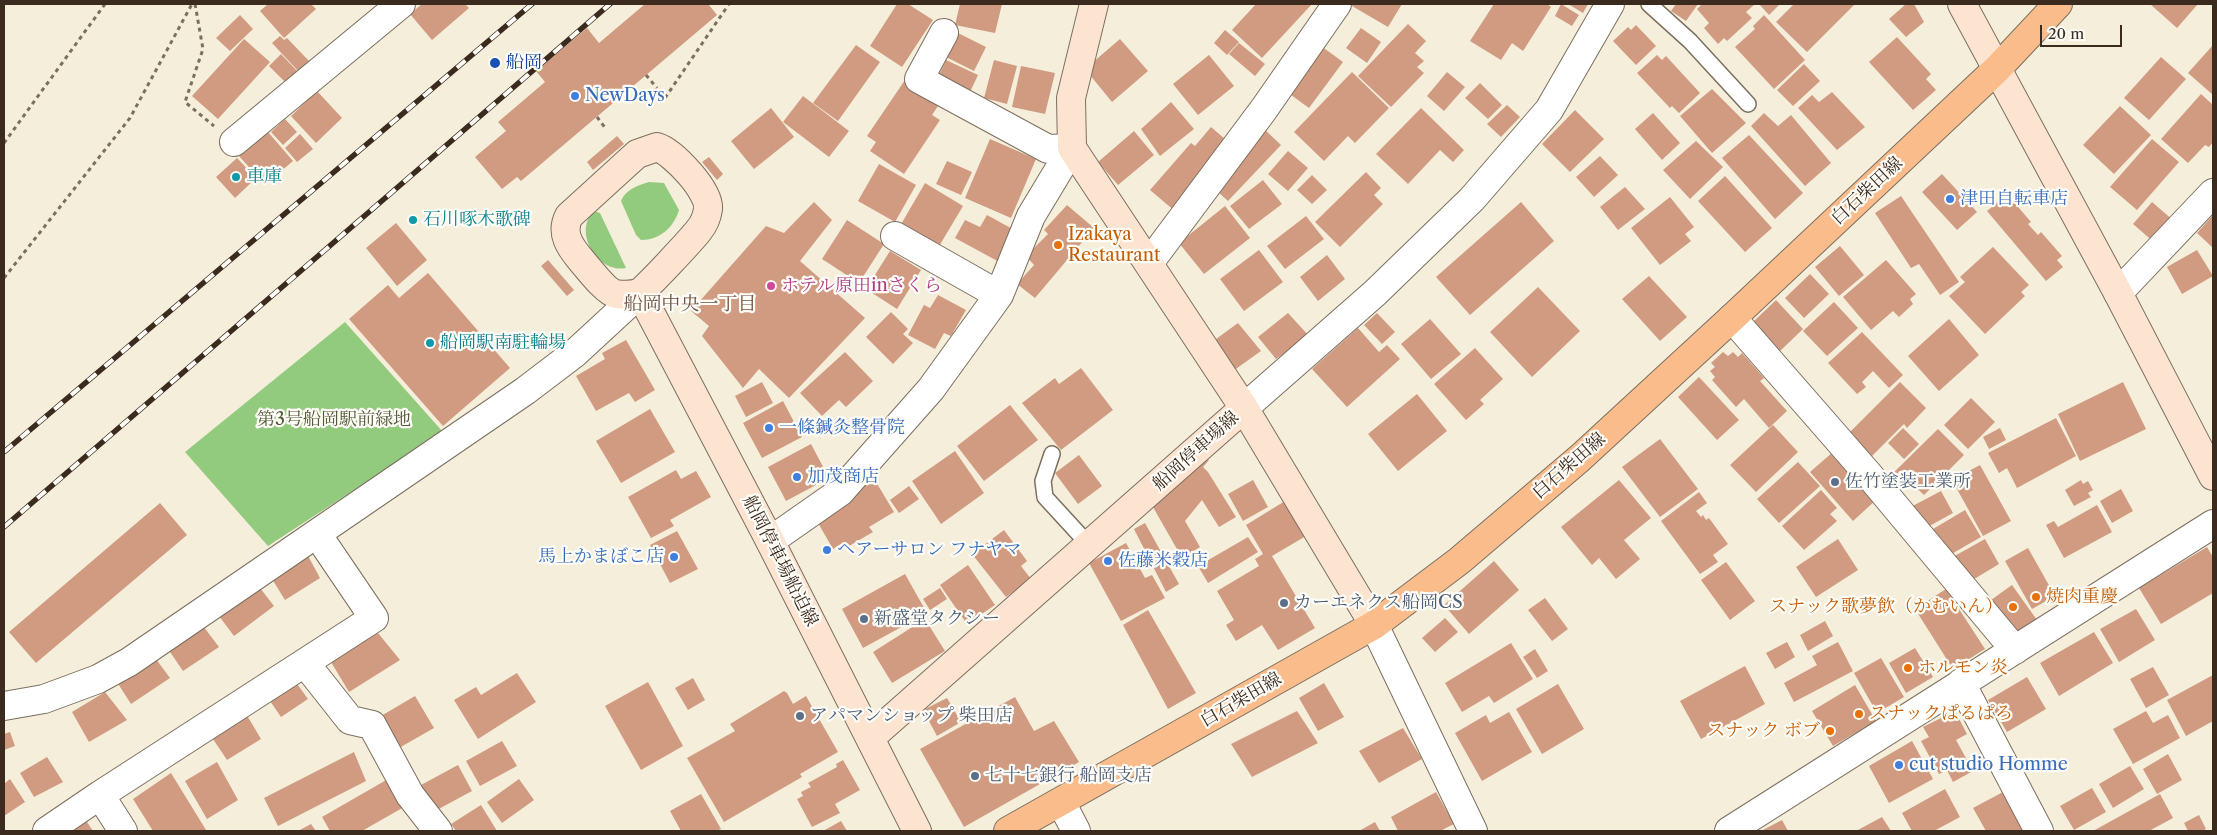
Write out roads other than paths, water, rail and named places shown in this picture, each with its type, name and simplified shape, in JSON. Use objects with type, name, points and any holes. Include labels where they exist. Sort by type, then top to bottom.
[{"type":"main road","name":"白石柴田線","points":[[1008,831],[1374,625],[1459,561],[1580,458],[1732,318],[1996,69],[2058,4]]},
{"type":"street","points":[[234,142],[401,4]]},
{"type":"street","points":[[770,541],[840,492],[931,389],[999,295],[1031,216],[1072,148],[1071,98],[1094,4]]},
{"type":"street","points":[[1149,263],[1264,109],[1338,4]]},
{"type":"street","points":[[1473,831],[1374,625],[1244,408],[1374,293],[1472,199],[1549,110],[1610,4]]},
{"type":"street","points":[[1962,4],[2118,293],[2213,476]]},
{"type":"street","points":[[944,33],[919,79],[1048,149],[1072,148]]},
{"type":"street","points":[[4,706],[44,699],[98,679],[128,662],[525,391],[575,353],[640,293],[700,230],[709,207],[700,188],[678,161],[664,149],[657,146],[637,154],[569,216],[565,224],[565,235],[572,250],[613,293],[625,295],[640,293]]},
{"type":"street","name":"船岡停車場線","points":[[870,738],[1090,546],[1244,408],[1072,148]]},
{"type":"street","points":[[2118,293],[2213,193]]},
{"type":"street","points":[[895,236],[999,295]]},
{"type":"street","name":"船岡停車場船迫線","points":[[640,293],[770,541],[916,831]]},
{"type":"street","points":[[1732,318],[1869,476],[2014,650]]},
{"type":"street","points":[[1729,831],[2213,524]]},
{"type":"street","points":[[48,831],[100,795],[374,618],[317,534]]},
{"type":"street","points":[[305,663],[350,720],[372,725],[410,795],[438,831]]},
{"type":"street","points":[[1961,683],[2039,831]]},
{"type":"street","points":[[100,795],[123,831]]},
{"type":"street","points":[[1061,802],[1076,831]]},
{"type":"lane","points":[[1649,4],[1690,41],[1748,104]]},
{"type":"lane","points":[[1052,454],[1043,481],[1045,496],[1090,546]]},
{"type":"railway","points":[[4,452],[532,4]]},
{"type":"railway","points":[[4,527],[610,4]]},
{"type":"place","name":"船岡","points":[[495,63]]},
{"type":"place","name":"NewDays","points":[[575,96]]},
{"type":"place","name":"車庫","points":[[236,177]]},
{"type":"place","name":"津田自転車店","points":[[1950,199]]},
{"type":"place","name":"石川啄木歌碑","points":[[413,220]]},
{"type":"place","name":"Izakaya Restaurant","points":[[1058,245]]},
{"type":"place","name":"ホテル原田inさくら","points":[[771,286]]},
{"type":"place","name":"船岡駅南駐輪場","points":[[430,343]]},
{"type":"place","name":"一條鍼灸整骨院","points":[[769,428]]},
{"type":"place","name":"加茂商店","points":[[797,477]]},
{"type":"place","name":"佐竹塗装工業所","points":[[1835,482]]},
{"type":"place","name":"ヘアーサロン フナヤマ","points":[[827,550]]},
{"type":"place","name":"馬上かまぼこ店","points":[[674,557]]},
{"type":"place","name":"佐藤米穀店","points":[[1108,561]]},
{"type":"place","name":"焼肉重慶","points":[[2036,597]]},
{"type":"place","name":"カーエネクス船岡CS","points":[[1284,603]]},
{"type":"place","name":"スナック歌夢飲（かむいん）","points":[[2013,607]]},
{"type":"place","name":"新盛堂タクシー","points":[[864,619]]},
{"type":"place","name":"ホルモン炎","points":[[1908,668]]},
{"type":"place","name":"スナックぱるぱろ","points":[[1859,714]]},
{"type":"place","name":"アパマンショップ 柴田店","points":[[800,716]]},
{"type":"place","name":"スナック ボブ","points":[[1830,731]]},
{"type":"place","name":"cut studio Homme","points":[[1899,765]]},
{"type":"place","name":"七十七銀行 船岡支店","points":[[975,776]]},
{"type":"district","name":"船岡中央一丁目","points":[[690,305]]},
{"type":"park label","name":"第3号船岡駅前緑地","points":[[334,420]]}]
